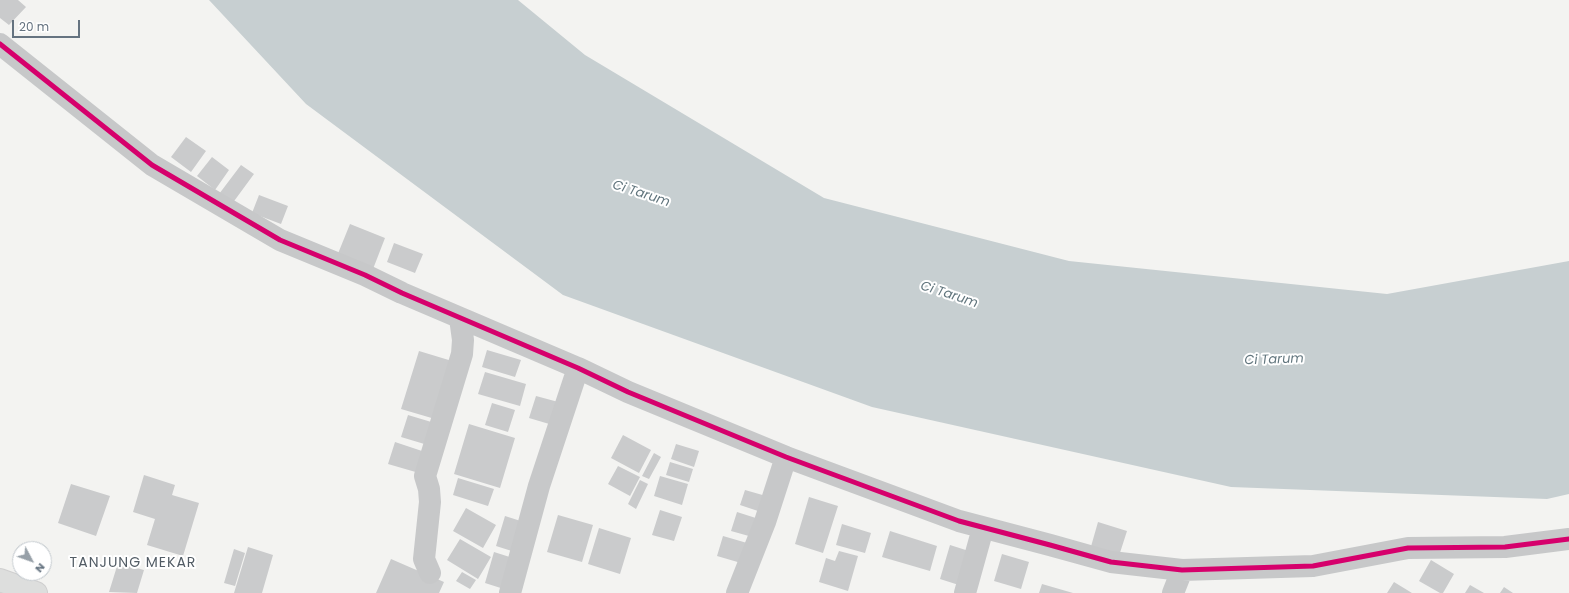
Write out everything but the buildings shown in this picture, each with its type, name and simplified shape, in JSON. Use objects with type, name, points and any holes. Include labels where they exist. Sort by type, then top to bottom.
[{"type":"street","points":[[0,44],[152,166],[280,240],[365,275],[402,293],[578,368],[628,392],[786,457],[959,522],[1110,562],[1182,570],[1313,566],[1408,548],[1505,547],[1569,539]]},
{"type":"street","points":[[430,573],[424,559],[430,502],[429,489],[425,476],[462,354],[463,340],[460,318]]},
{"type":"street","points":[[510,593],[539,486],[578,368]]},
{"type":"street","points":[[737,593],[765,522],[786,457]]},
{"type":"street","points":[[965,593],[982,528]]},
{"type":"street","points":[[1174,593],[1182,570]]},
{"type":"street","points":[[0,580],[36,593]]},
{"type":"water","name":"Ci Tarum","points":[[209,0],[518,0],[585,55],[824,198],[1069,261],[1387,294],[1569,261],[1569,494],[1547,499],[1231,487],[872,407],[563,295],[306,104]]},
{"type":"cycle path","points":[[0,44],[152,165],[280,240],[365,275],[402,293],[578,368],[628,392],[786,457],[959,521],[1111,562],[1182,570],[1313,566],[1408,548],[1505,547],[1569,539]]},
{"type":"district","name":"TANJUNG MEKAR","points":[[133,563]]}]
